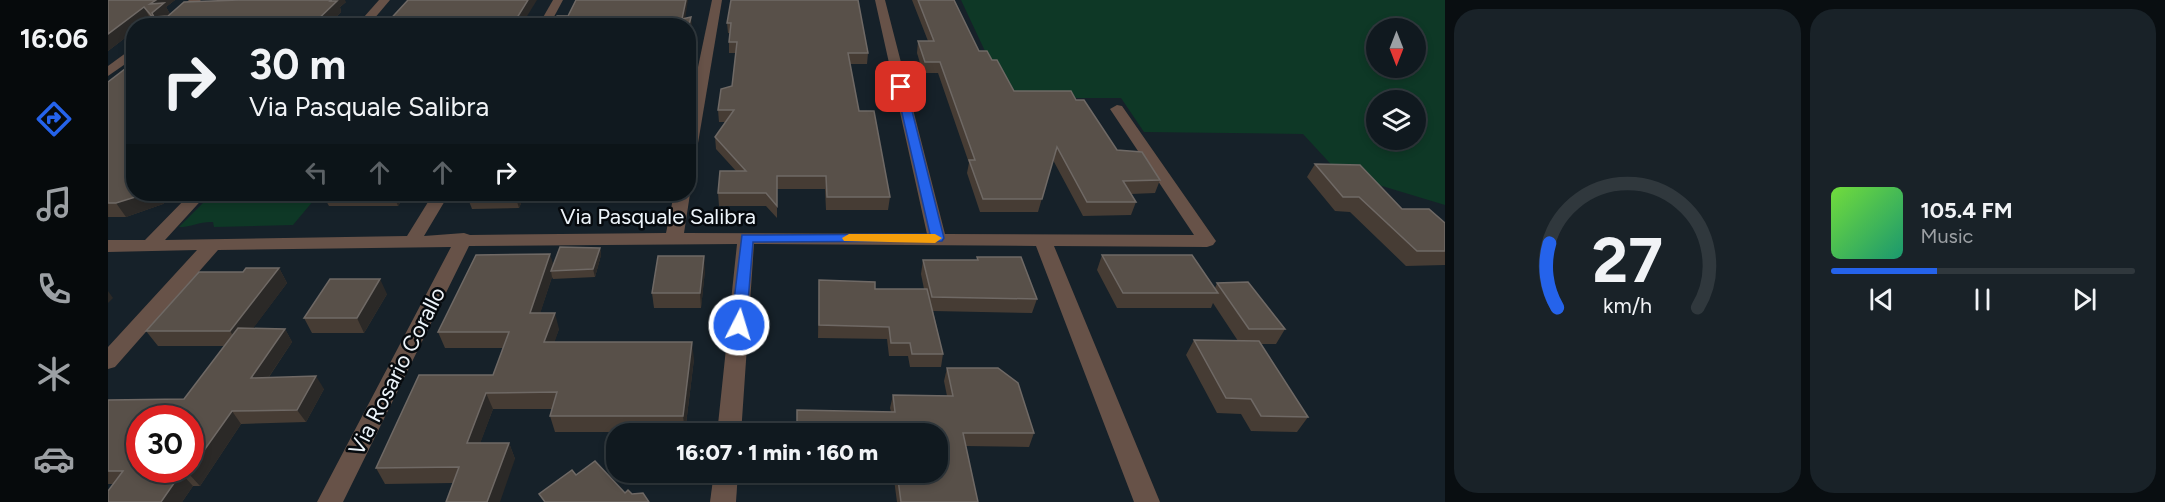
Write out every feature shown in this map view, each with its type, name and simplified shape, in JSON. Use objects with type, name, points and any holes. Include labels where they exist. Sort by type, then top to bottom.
[{"type":"street","points":[[175,18],[196,0]]},
{"type":"street","points":[[368,18],[385,0]]},
{"type":"street","points":[[548,18],[558,0]]},
{"type":"street","points":[[696,112],[717,0]]},
{"type":"street","points":[[880,0],[938,238]]},
{"type":"street","points":[[108,72],[126,57]]},
{"type":"street","name":"Via Pasquale Salibra","points":[[108,246],[674,237],[1208,241],[1117,109]]},
{"type":"street","points":[[150,245],[192,201]]},
{"type":"street","points":[[413,240],[437,201]]},
{"type":"street","points":[[674,237],[681,201]]},
{"type":"street","points":[[730,423],[746,238]]},
{"type":"street","name":"Via Rosario Corallo","points":[[330,502],[464,239]]},
{"type":"street","points":[[1043,240],[1147,502]]},
{"type":"street","points":[[108,361],[214,243]]},
{"type":"street","points":[[723,502],[725,483]]},
{"type":"green space","points":[[961,0],[1445,0],[1445,205],[1339,173],[1303,134],[1144,132],[1121,98],[1007,98]]},
{"type":"green space","points":[[205,201],[313,201],[293,225],[214,227],[213,222],[209,222],[179,227]]},
{"type":"building","points":[[108,0],[156,0],[150,4],[164,3],[152,13],[154,17],[168,16],[184,2],[337,1],[319,18],[153,18],[144,7],[126,18],[126,20],[108,34]]},
{"type":"building","points":[[408,0],[528,0],[517,18],[391,18]]},
{"type":"building","points":[[576,0],[686,0],[682,18],[556,18],[568,16]]},
{"type":"building","points":[[731,0],[858,0],[868,53],[848,53],[859,111],[874,111],[890,197],[827,197],[826,176],[777,176],[777,206],[766,193],[718,193],[720,171],[746,171],[715,137],[734,110],[718,110],[721,89],[732,86],[737,42],[729,42],[731,23],[727,23]]},
{"type":"building","points":[[918,0],[954,0],[979,51],[987,51],[992,60],[997,60],[1014,91],[1071,91],[1076,100],[1084,100],[1117,150],[1142,152],[1160,180],[1123,181],[1136,202],[1087,202],[1057,147],[1042,199],[983,199],[969,160],[975,160],[940,62],[925,62],[918,41],[934,41]]},
{"type":"building","points":[[126,68],[126,200],[116,203],[108,203],[108,82]]},
{"type":"building","points":[[1315,164],[1360,165],[1402,209],[1429,209],[1445,223],[1445,251],[1417,251],[1359,197],[1343,197]]},
{"type":"building","points":[[560,247],[600,248],[593,269],[551,271]]},
{"type":"building","points":[[550,254],[530,313],[555,313],[544,342],[692,342],[683,416],[550,416],[557,392],[486,393],[467,443],[509,443],[487,502],[446,502],[459,467],[376,468],[419,375],[493,375],[509,332],[438,332],[476,255]]},
{"type":"building","points":[[1102,255],[1192,255],[1218,293],[1123,293]]},
{"type":"building","points":[[658,256],[704,256],[700,293],[652,293]]},
{"type":"building","points":[[977,257],[1021,257],[1037,299],[932,297],[923,260],[978,260]]},
{"type":"building","points":[[246,268],[279,268],[230,331],[146,331],[199,272],[243,272]]},
{"type":"building","points":[[330,279],[380,279],[357,318],[304,318]]},
{"type":"building","points":[[819,280],[875,282],[875,289],[927,289],[943,354],[912,354],[910,343],[891,343],[889,327],[819,325]]},
{"type":"building","points":[[1248,282],[1285,329],[1249,329],[1217,283]]},
{"type":"building","points":[[238,328],[285,329],[251,378],[316,376],[297,410],[232,411],[204,450],[204,405],[126,405],[126,483],[174,483],[161,502],[108,502],[108,491],[123,471],[108,471],[108,400],[184,399]]},
{"type":"building","points":[[1194,340],[1259,341],[1308,417],[1261,416],[1251,399],[1226,398]]},
{"type":"building","points":[[947,368],[998,368],[1018,383],[1034,433],[963,433],[978,502],[901,502],[898,483],[948,483],[948,423],[797,423],[797,410],[895,412],[893,395],[953,396]]},
{"type":"building","points":[[595,461],[606,473],[606,483],[616,483],[625,493],[628,490],[632,494],[643,493],[649,502],[545,502],[539,494],[572,470],[576,475]]},
{"type":"slow traffic","points":[[849,238],[935,238]]},
{"type":"route","points":[[739,325],[746,238],[938,238],[901,87]]}]
